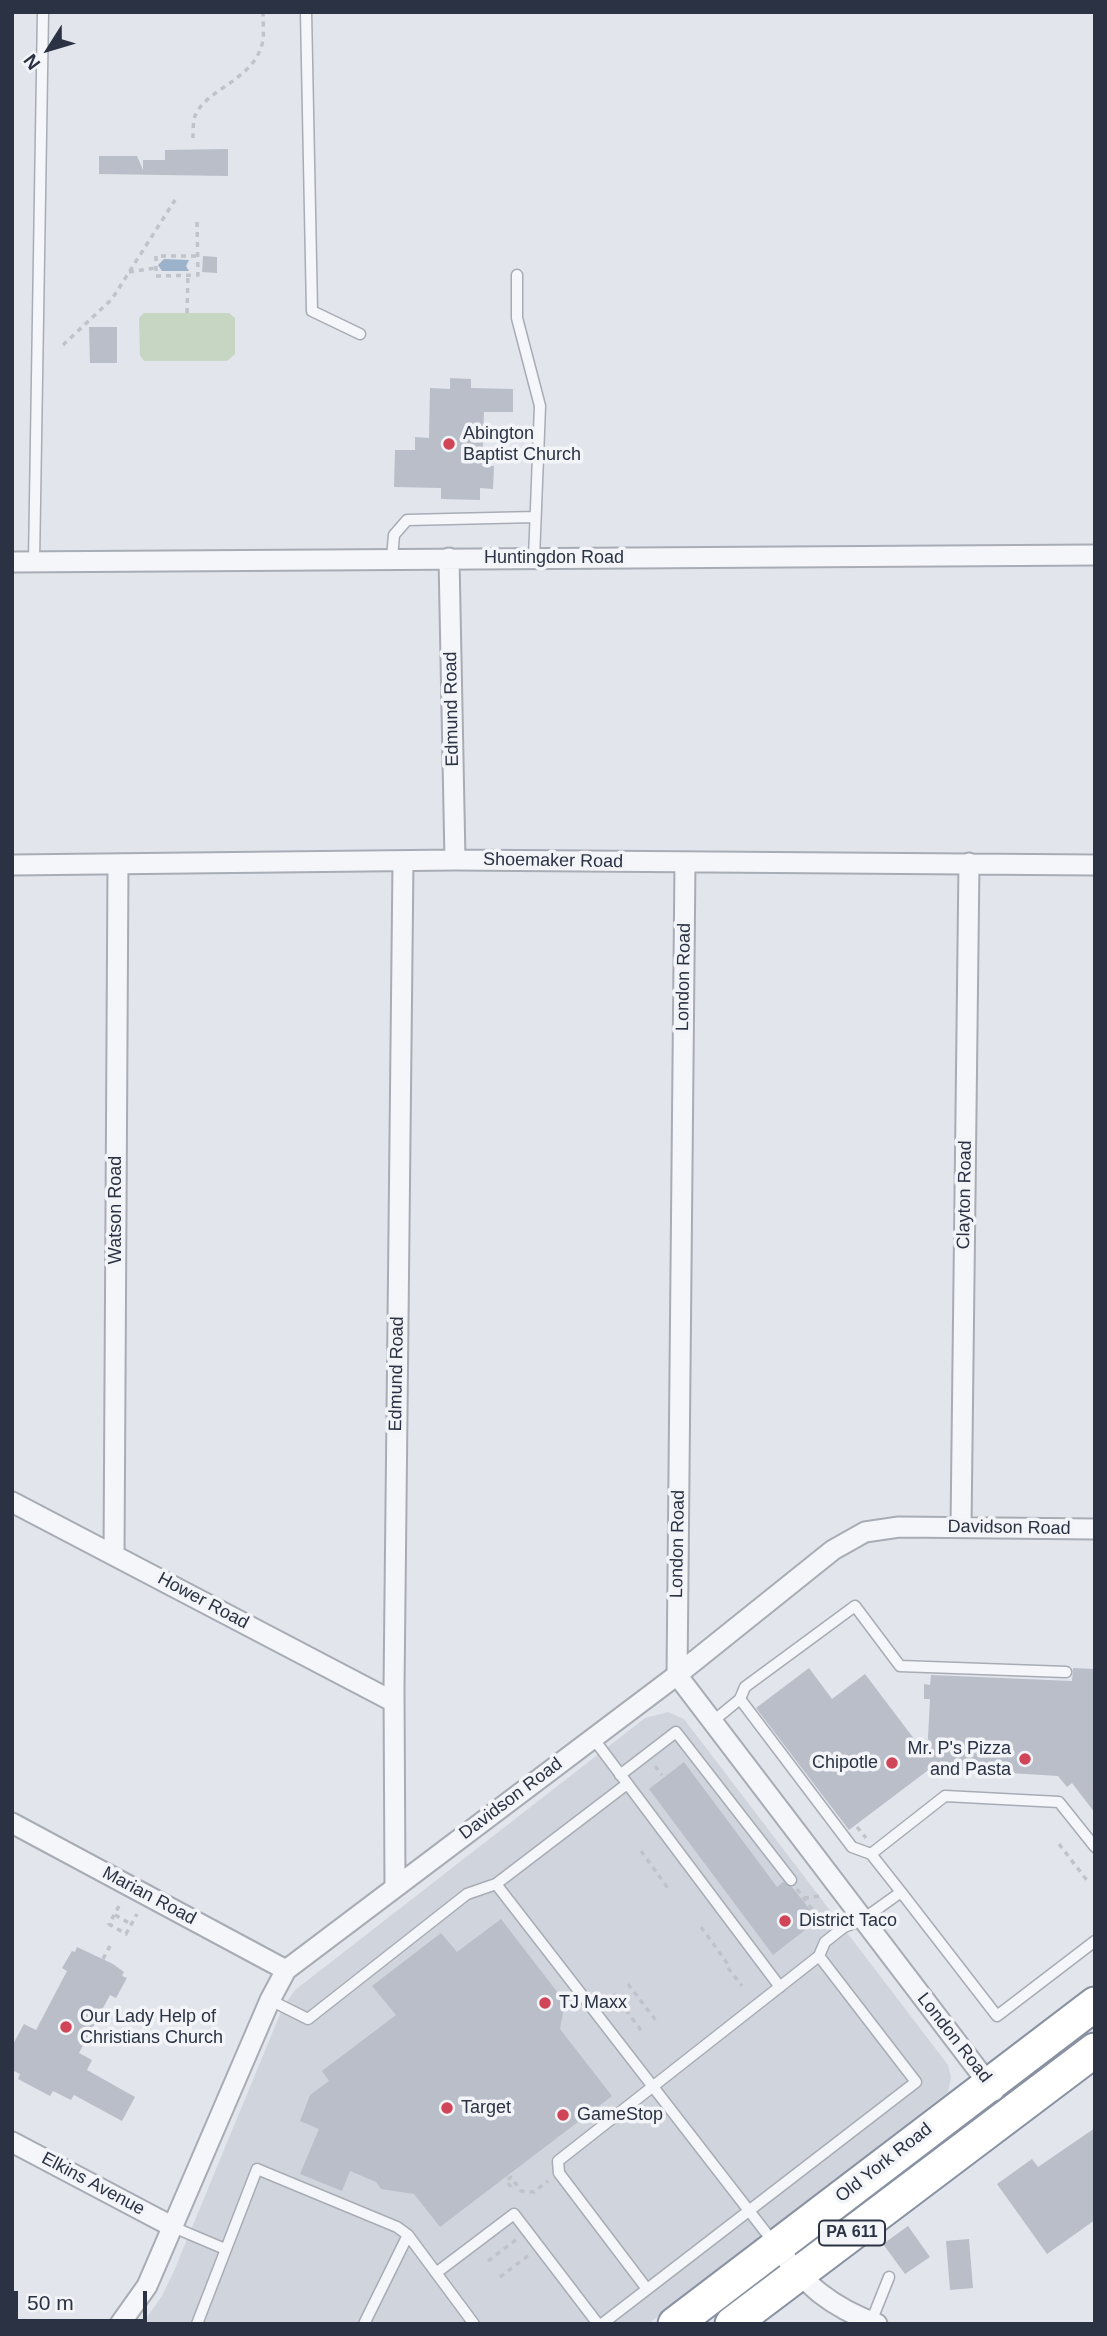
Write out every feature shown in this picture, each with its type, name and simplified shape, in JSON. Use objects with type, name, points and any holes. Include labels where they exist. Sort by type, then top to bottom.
[{"type":"highway","name":"Old York Road","points":[[675,2324],[1095,2004]]},
{"type":"highway","name":"Old York Road","points":[[732,2324],[1095,2050]]},
{"type":"street","name":"Huntingdon Road","points":[[12,562],[1095,555]]},
{"type":"street","name":"Edmund Road","points":[[449,558],[455,860]]},
{"type":"street","name":"Shoemaker Road","points":[[12,865],[118,866],[455,860],[1095,865]]},
{"type":"street","name":"Edmund Road","points":[[396,1886],[394,1702],[403,862]]},
{"type":"street","name":"London Road","points":[[685,862],[677,1675],[1011,2112]]},
{"type":"street","name":"Clayton Road","points":[[961,1527],[969,863]]},
{"type":"street","name":"Watson Road","points":[[114,1554],[118,866]]},
{"type":"street","name":"Hower Road","points":[[12,1502],[394,1702]]},
{"type":"street","name":"Davidson Road","points":[[120,2324],[147,2286],[270,2000],[286,1970],[677,1675],[833,1550],[865,1532],[899,1527],[1095,1529]]},
{"type":"street","name":"Marian Road","points":[[12,1823],[286,1970]]},
{"type":"street","name":"Elkins Avenue","points":[[12,2142],[173,2227]]},
{"type":"street","points":[[776,2246],[797,2274],[831,2304],[874,2323]]},
{"type":"lane","points":[[34,562],[43,12]]},
{"type":"lane","points":[[306,12],[312,311],[360,334]]},
{"type":"lane","points":[[517,275],[517,318],[540,406],[534,558]]},
{"type":"lane","points":[[392,558],[394,535],[407,520],[535,517]]},
{"type":"lane","points":[[712,1721],[740,1699],[745,1687],[855,1606],[901,1666],[1066,1672]]},
{"type":"lane","points":[[740,1699],[852,1847],[871,1854],[997,2017],[1095,1941]]},
{"type":"lane","points":[[620,1774],[676,1732],[791,1880]]},
{"type":"lane","points":[[593,1738],[780,1987]]},
{"type":"lane","points":[[270,2000],[308,2019],[467,1894],[496,1884],[627,1784]]},
{"type":"lane","points":[[871,1854],[945,1796],[1059,1802],[1095,1847]]},
{"type":"lane","points":[[496,1884],[776,2246]]},
{"type":"lane","points":[[648,2288],[559,2173],[558,2161],[819,1956],[825,1942],[844,1927],[862,1920],[901,1892]]},
{"type":"lane","points":[[436,2273],[514,2214],[600,2324],[916,2082],[819,1956]]},
{"type":"lane","points":[[197,2324],[257,2169],[365,2212],[408,2235],[474,2324]]},
{"type":"lane","points":[[173,2227],[225,2249]]},
{"type":"lane","points":[[365,2324],[408,2235]]},
{"type":"lane","points":[[874,2323],[889,2277]]},
{"type":"path","points":[[193,138],[194,117],[203,104],[246,71],[256,56],[262,41],[263,12]]},
{"type":"path","points":[[63,345],[99,314],[174,200]]},
{"type":"path","points":[[196,256],[156,256],[156,276],[198,275],[197,221]]},
{"type":"path","points":[[137,259],[145,268]]},
{"type":"path","points":[[127,272],[156,268]]},
{"type":"path","points":[[187,313],[188,275]]},
{"type":"path","points":[[1059,1844],[1089,1883]]},
{"type":"path","points":[[641,1851],[670,1891]]},
{"type":"path","points":[[791,1880],[821,1922]]},
{"type":"path","points":[[804,1898],[821,1896]]},
{"type":"path","points":[[119,1906],[109,1924],[118,1931],[126,1934],[137,1914]]},
{"type":"path","points":[[114,1915],[131,1924]]},
{"type":"path","points":[[701,1927],[742,1986]]},
{"type":"path","points":[[103,1959],[110,1946]]},
{"type":"path","points":[[628,1984],[657,2022]]},
{"type":"path","points":[[614,1994],[643,2033]]},
{"type":"path","points":[[511,2187],[506,2181],[511,2177],[521,2190],[538,2189]]},
{"type":"path","points":[[488,2261],[527,2231]]},
{"type":"path","points":[[500,2277],[539,2246]]},
{"type":"shaded area","points":[[668,1712],[684,1719],[948,2065],[951,2077],[948,2092],[648,2324],[142,2324],[162,2296],[174,2271],[283,2007],[295,1990],[645,1718]]},
{"type":"green space","points":[[144,313],[229,313],[235,318],[235,354],[227,361],[144,361],[140,355],[139,318]]},
{"type":"water","points":[[164,259],[189,260],[186,266],[189,271],[162,271],[158,265]]},
{"type":"building","points":[[228,149],[228,176],[99,174],[99,156],[137,156],[143,170],[143,160],[165,160],[165,150]]},
{"type":"building","points":[[203,256],[217,257],[217,273],[202,272]]},
{"type":"building","points":[[89,327],[117,327],[117,363],[90,363]]},
{"type":"building","name":"Abington Baptist Church","points":[[450,378],[471,379],[471,388],[513,389],[513,412],[484,412],[482,466],[494,466],[493,489],[480,488],[480,500],[441,499],[441,488],[394,487],[395,450],[415,450],[415,437],[429,438],[430,388],[450,389]]},
{"type":"building","points":[[809,1668],[832,1699],[865,1674],[927,1756],[930,1699],[924,1699],[924,1684],[930,1685],[931,1675],[1072,1681],[1073,1668],[1095,1669],[1095,1813],[1072,1783],[1067,1787],[1058,1776],[931,1768],[849,1830],[756,1708]]},
{"type":"building","points":[[684,1762],[777,1887],[783,1882],[792,1887],[818,1920],[773,1955],[649,1789]]},
{"type":"building","points":[[501,1919],[565,2002],[560,2029],[612,2096],[440,2227],[414,2194],[381,2189],[376,2182],[350,2171],[342,2191],[300,2174],[319,2129],[300,2121],[310,2095],[329,2081],[322,2071],[396,2015],[372,1986],[441,1933],[457,1952]]},
{"type":"building","name":"Our Lady Help of Christians Church","points":[[77,1947],[113,1964],[124,1972],[122,1976],[127,1978],[116,1998],[110,1995],[79,2053],[92,2060],[87,2070],[135,2097],[122,2121],[74,2095],[71,2100],[53,2091],[50,2096],[18,2079],[20,2074],[12,2070],[12,2046],[24,2024],[36,2030],[67,1971],[62,1968]]},
{"type":"building","points":[[1095,2128],[1095,2220],[1047,2254],[997,2184],[1032,2159],[1038,2167]]},
{"type":"building","points":[[908,2226],[930,2257],[905,2274],[883,2244]]},
{"type":"building","points":[[969,2239],[973,2288],[950,2290],[946,2241]]},
{"type":"place","name":"Abington Baptist Church","points":[[449,444]]},
{"type":"place","name":"Mr. P's Pizza and Pasta","points":[[1025,1759]]},
{"type":"place","name":"Chipotle","points":[[892,1763]]},
{"type":"place","name":"District Taco","points":[[785,1921]]},
{"type":"place","name":"TJ Maxx","points":[[545,2003]]},
{"type":"place","name":"Our Lady Help of Christians Church","points":[[66,2027]]},
{"type":"place","name":"Target","points":[[447,2108]]},
{"type":"place","name":"GameStop","points":[[563,2115]]}]
